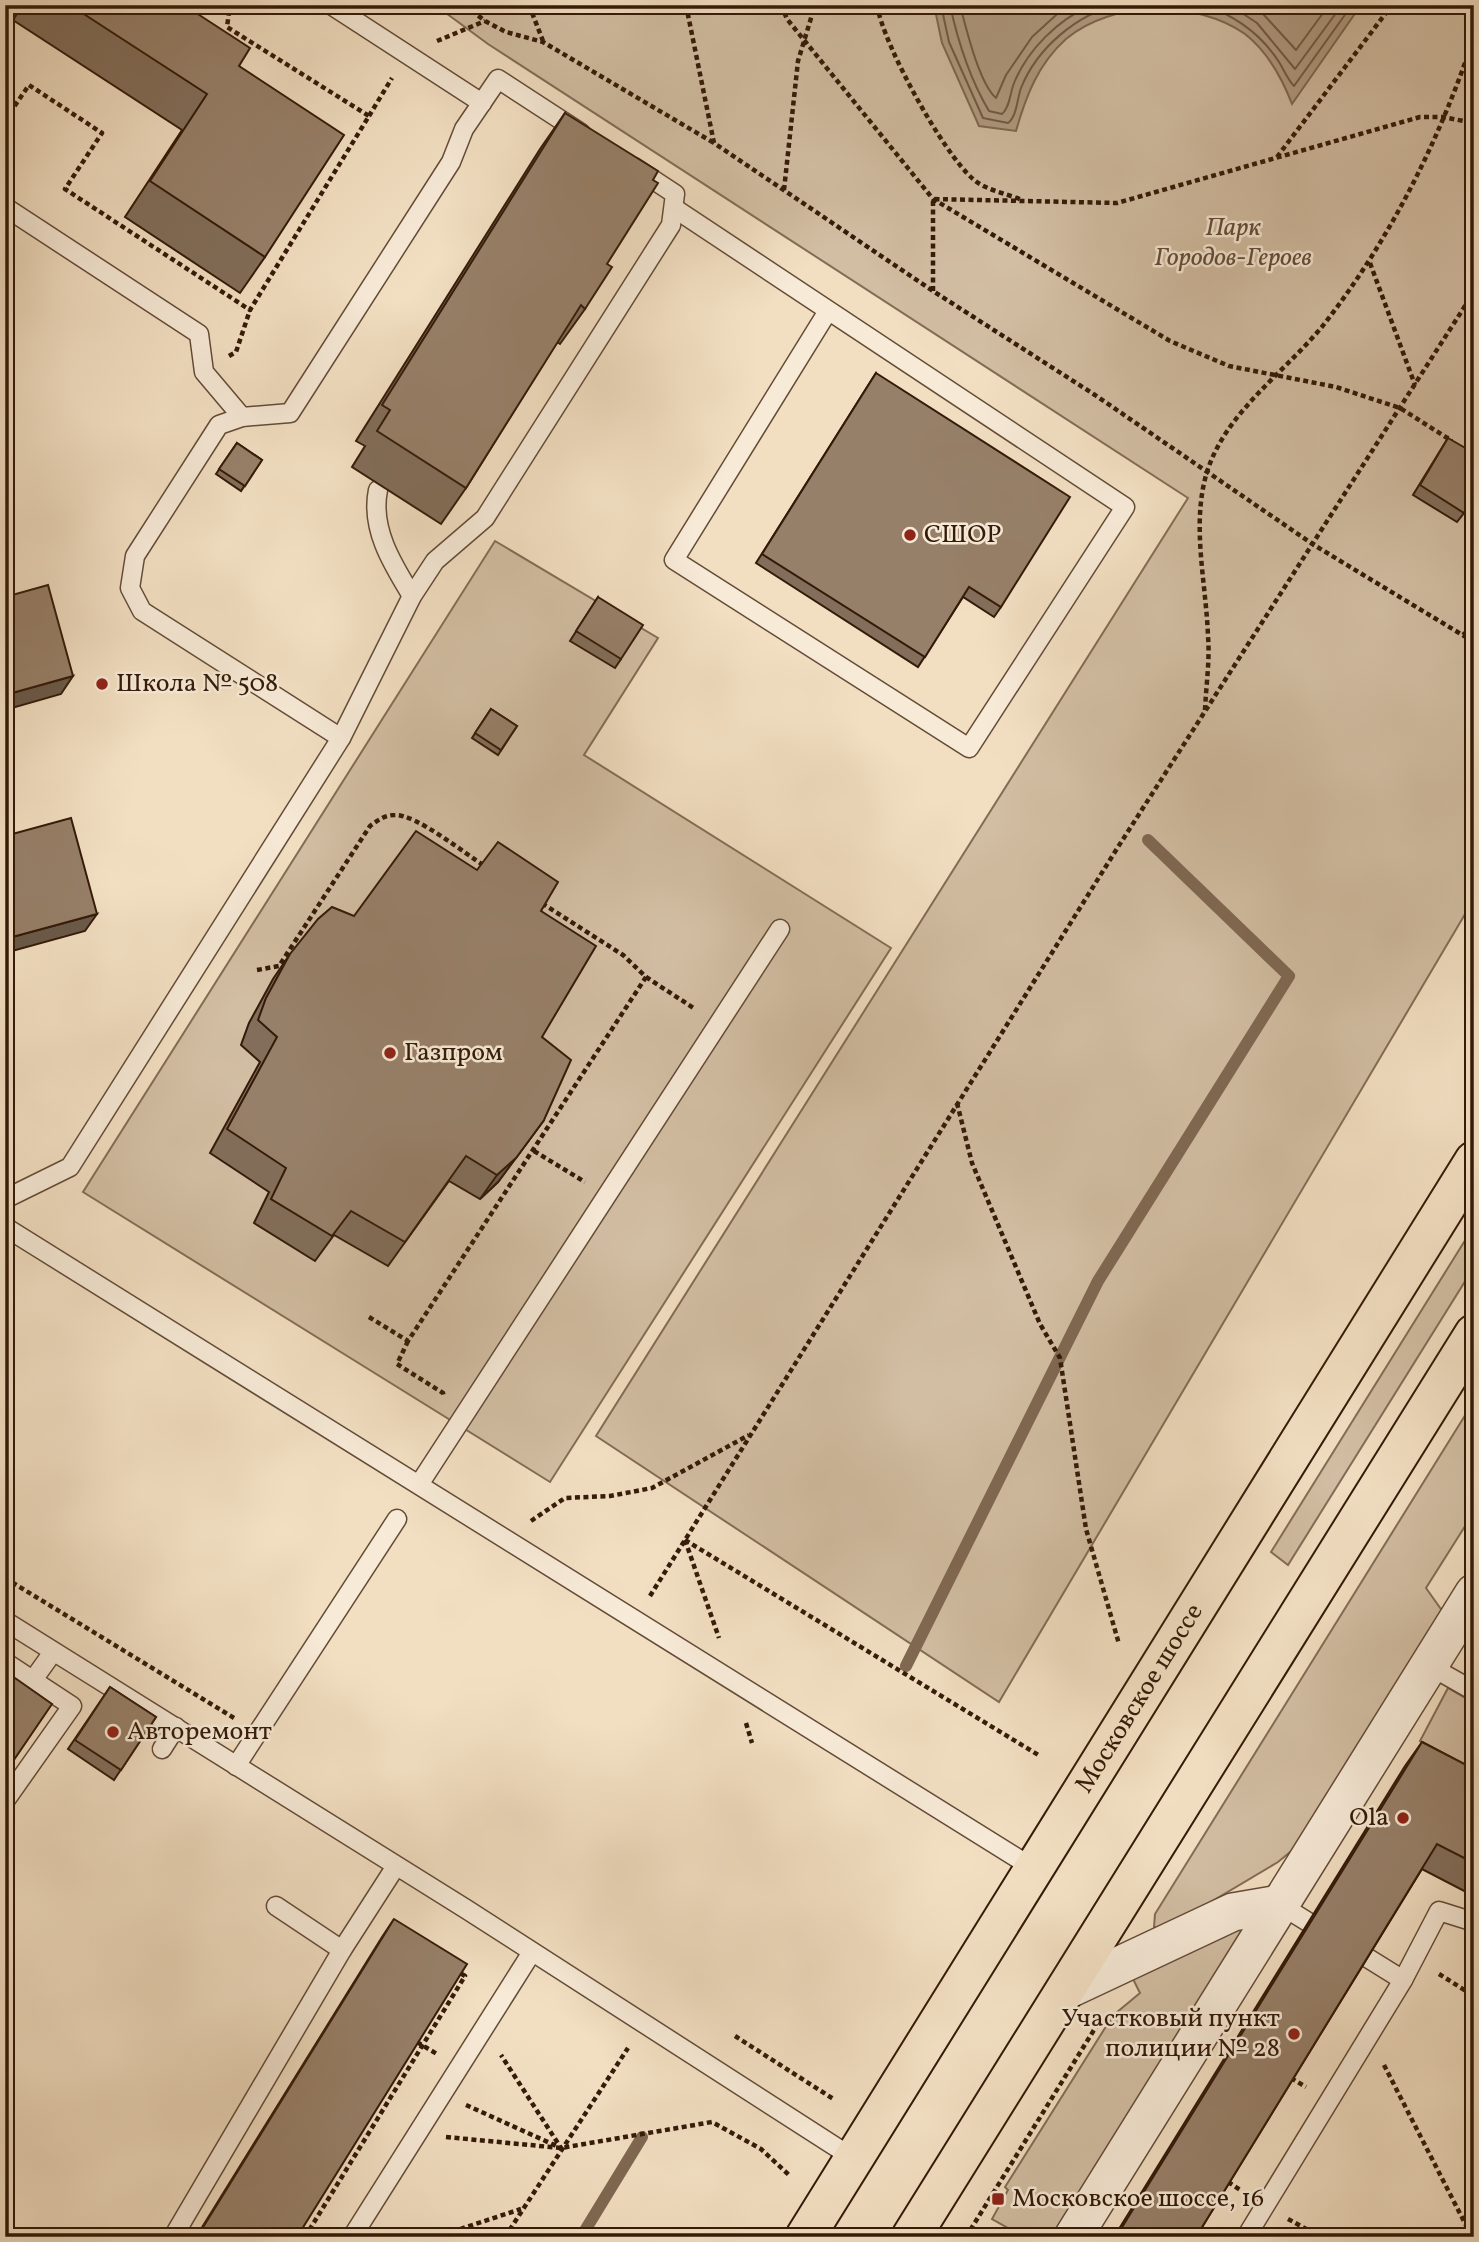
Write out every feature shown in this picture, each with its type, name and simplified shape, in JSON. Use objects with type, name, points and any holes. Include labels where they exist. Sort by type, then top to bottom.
[{"type":"main road","name":"Московское шоссе","points":[[805,2237],[1474,1161]]},
{"type":"main road","points":[[911,2237],[1474,1334]]},
{"type":"street","points":[[1073,2237],[1293,1913],[1428,1665],[1474,1593]]},
{"type":"street","points":[[1067,1990],[1233,1912],[1293,1913]]},
{"type":"lane","points":[[331,5],[482,103]]},
{"type":"lane","points":[[341,738],[142,611],[131,587],[135,556],[219,425],[242,417],[290,413],[451,162],[464,129],[498,79],[597,144]]},
{"type":"lane","points":[[5,1199],[70,1167],[341,738],[412,596],[435,561],[485,518],[671,225],[675,194],[620,158]]},
{"type":"lane","points":[[5,207],[199,334],[204,372],[242,417]]},
{"type":"lane","points":[[674,208],[828,310],[1125,507],[970,748],[674,560],[828,310]]},
{"type":"lane","points":[[378,490],[376,501],[385,554],[412,596]]},
{"type":"lane","points":[[420,1483],[780,929]]},
{"type":"lane","points":[[5,1227],[420,1483],[1033,1868]]},
{"type":"lane","points":[[236,1766],[397,1520]]},
{"type":"lane","points":[[5,1621],[532,1952],[853,2158]]},
{"type":"lane","points":[[33,1680],[53,1651]]},
{"type":"lane","points":[[5,1661],[72,1706],[5,1801]]},
{"type":"lane","points":[[1428,1665],[1474,1691]]},
{"type":"lane","points":[[162,1749],[176,1727]]},
{"type":"lane","points":[[173,2237],[342,1950],[396,1866]]},
{"type":"lane","points":[[276,1906],[342,1950]]},
{"type":"lane","points":[[1247,2237],[1402,1980],[1439,1911],[1474,1922]]},
{"type":"lane","points":[[352,2237],[482,2026],[532,1952]]},
{"type":"lane","points":[[1366,1957],[1402,1980]]},
{"type":"path","points":[[230,5],[227,27],[369,116]]},
{"type":"path","points":[[465,5],[485,22],[506,32],[543,42],[714,143],[1314,545],[1474,642]]},
{"type":"path","points":[[529,5],[543,42]]},
{"type":"path","points":[[686,5],[714,143]]},
{"type":"path","points":[[781,5],[787,19],[933,199],[1170,341],[1229,366],[1336,387],[1400,408],[1462,446]]},
{"type":"path","points":[[784,190],[798,61],[815,5]]},
{"type":"path","points":[[877,5],[887,36],[930,123],[950,155],[975,181],[1027,201]]},
{"type":"path","points":[[1276,158],[1392,5]]},
{"type":"path","points":[[5,120],[29,85],[102,133],[65,189],[250,310],[406,54],[485,22]]},
{"type":"path","points":[[1205,713],[1209,638],[1201,548],[1201,498],[1207,471],[1225,432],[1323,325],[1369,262],[1395,218],[1443,117],[1474,37]]},
{"type":"path","points":[[933,199],[1117,203],[1420,117],[1443,117],[1474,123]]},
{"type":"path","points":[[933,199],[933,290]]},
{"type":"path","points":[[1369,262],[1415,384]]},
{"type":"path","points":[[636,1619],[957,1103],[1474,292]]},
{"type":"path","points":[[1463,635],[1474,625]]},
{"type":"path","points":[[257,970],[279,966],[370,825],[383,817],[398,814],[412,820],[494,872]]},
{"type":"path","points":[[529,895],[623,955],[646,977],[718,1023]]},
{"type":"path","points":[[446,1401],[443,1393],[397,1364],[408,1341],[646,977]]},
{"type":"path","points":[[957,1103],[972,1163],[1040,1324],[1060,1358],[1086,1530],[1119,1644]]},
{"type":"path","points":[[534,1151],[606,1195]]},
{"type":"path","points":[[369,1317],[408,1341]]},
{"type":"path","points":[[507,1538],[565,1498],[610,1496],[652,1489],[750,1435]]},
{"type":"path","points":[[685,1540],[1040,1756]]},
{"type":"path","points":[[5,1578],[258,1732]]},
{"type":"path","points":[[1429,1969],[1474,1996]]},
{"type":"path","points":[[305,2237],[465,1976],[454,1970]]},
{"type":"path","points":[[966,2237],[1106,2010]]},
{"type":"path","points":[[505,2237],[644,2024]]},
{"type":"path","points":[[482,2026],[561,2148]]},
{"type":"path","points":[[735,2036],[835,2100]]},
{"type":"path","points":[[1369,2036],[1472,2237]]},
{"type":"path","points":[[440,2093],[561,2148]]},
{"type":"path","points":[[414,2134],[561,2148],[712,2122],[761,2149],[789,2175]]},
{"type":"path","points":[[1266,2206],[1321,2237]]},
{"type":"path","points":[[436,2237],[522,2208]]},
{"type":"green space","name":"Парк Городов-Героев","points":[[435,5],[1474,5],[1474,899],[999,1702],[596,1436],[1188,498],[488,44]]},
{"type":"green space","points":[[495,541],[658,638],[584,755],[891,948],[550,1482],[83,1192]]},
{"type":"green space","points":[[1474,1226],[1474,1267],[1288,1565],[1271,1552]]},
{"type":"green space","points":[[1474,1401],[1474,1512],[1426,1588],[1443,1612],[1301,1843],[1278,1862],[1172,1925],[1161,1929],[1154,1927],[1155,1914]]},
{"type":"green space","points":[[1448,1688],[1474,1703],[1474,1771],[1420,1741]]},
{"type":"green space","points":[[1241,1928],[1244,1933],[1056,2237],[1024,2237],[992,2219],[1008,2190],[1005,2187],[1105,2028],[1116,2013],[1140,1993],[1133,1979]]},
{"type":"water","points":[[934,5],[1361,5],[1292,104],[1279,75],[1261,49],[1245,34],[1225,23],[1179,10],[1130,11],[1107,17],[1085,26],[1066,39],[1048,59],[1029,93],[1016,131],[979,126],[942,43]]},
{"type":"building","points":[[5,5],[23,5],[5,32]]},
{"type":"building","points":[[70,5],[188,5],[187,7],[250,48],[239,66],[344,135],[265,257],[150,181],[207,94]]},
{"type":"building","points":[[565,113],[658,171],[653,180],[658,183],[607,264],[612,267],[585,309],[581,305],[466,488],[377,431],[390,410],[382,405]]},
{"type":"building","name":"СШОР","points":[[876,373],[1070,497],[1001,607],[969,587],[925,657],[762,554]]},
{"type":"building","points":[[1448,438],[1474,453],[1474,497],[1464,513],[1420,485]]},
{"type":"building","points":[[237,443],[262,460],[245,486],[219,469]]},
{"type":"building","points":[[48,585],[73,676],[5,695],[5,597]]},
{"type":"building","points":[[598,597],[643,625],[621,659],[576,631]]},
{"type":"building","points":[[491,709],[517,726],[501,750],[475,733]]},
{"type":"building","points":[[71,818],[97,914],[5,939],[5,836]]},
{"type":"building","name":"Газпром","points":[[416,831],[477,870],[498,842],[558,882],[541,911],[596,946],[542,1037],[571,1060],[544,1120],[516,1158],[497,1175],[466,1156],[405,1242],[351,1211],[332,1236],[271,1199],[286,1168],[227,1129],[277,1037],[258,1020],[266,998],[290,954],[318,919],[332,907],[354,916]]},
{"type":"building","points":[[5,1671],[52,1704],[5,1773]]},
{"type":"building","name":"Авторемонт","points":[[110,1687],[156,1717],[121,1770],[75,1740]]},
{"type":"building","points":[[1422,1742],[1474,1769],[1474,1863],[1437,1844],[1196,2237],[1116,2237]]},
{"type":"building","points":[[394,1919],[467,1964],[297,2237],[197,2237]]},
{"type":"waterway","points":[[906,1666],[1098,1281],[1289,976],[1148,840]]},
{"type":"waterway","points":[[581,2237],[642,2137]]},
{"type":"place","name":"СШОР","points":[[910,535]]},
{"type":"place","name":"Школа № 508","points":[[102,684]]},
{"type":"place","name":"Газпром","points":[[390,1053]]},
{"type":"place","name":"Авторемонт","points":[[113,1732]]},
{"type":"place","name":"Ola","points":[[1403,1818]]},
{"type":"place","name":"Участковый пункт полиции № 28","points":[[1294,2034]]},
{"type":"place","name":"Московское шоссе, 16","points":[[998,2199]]}]
